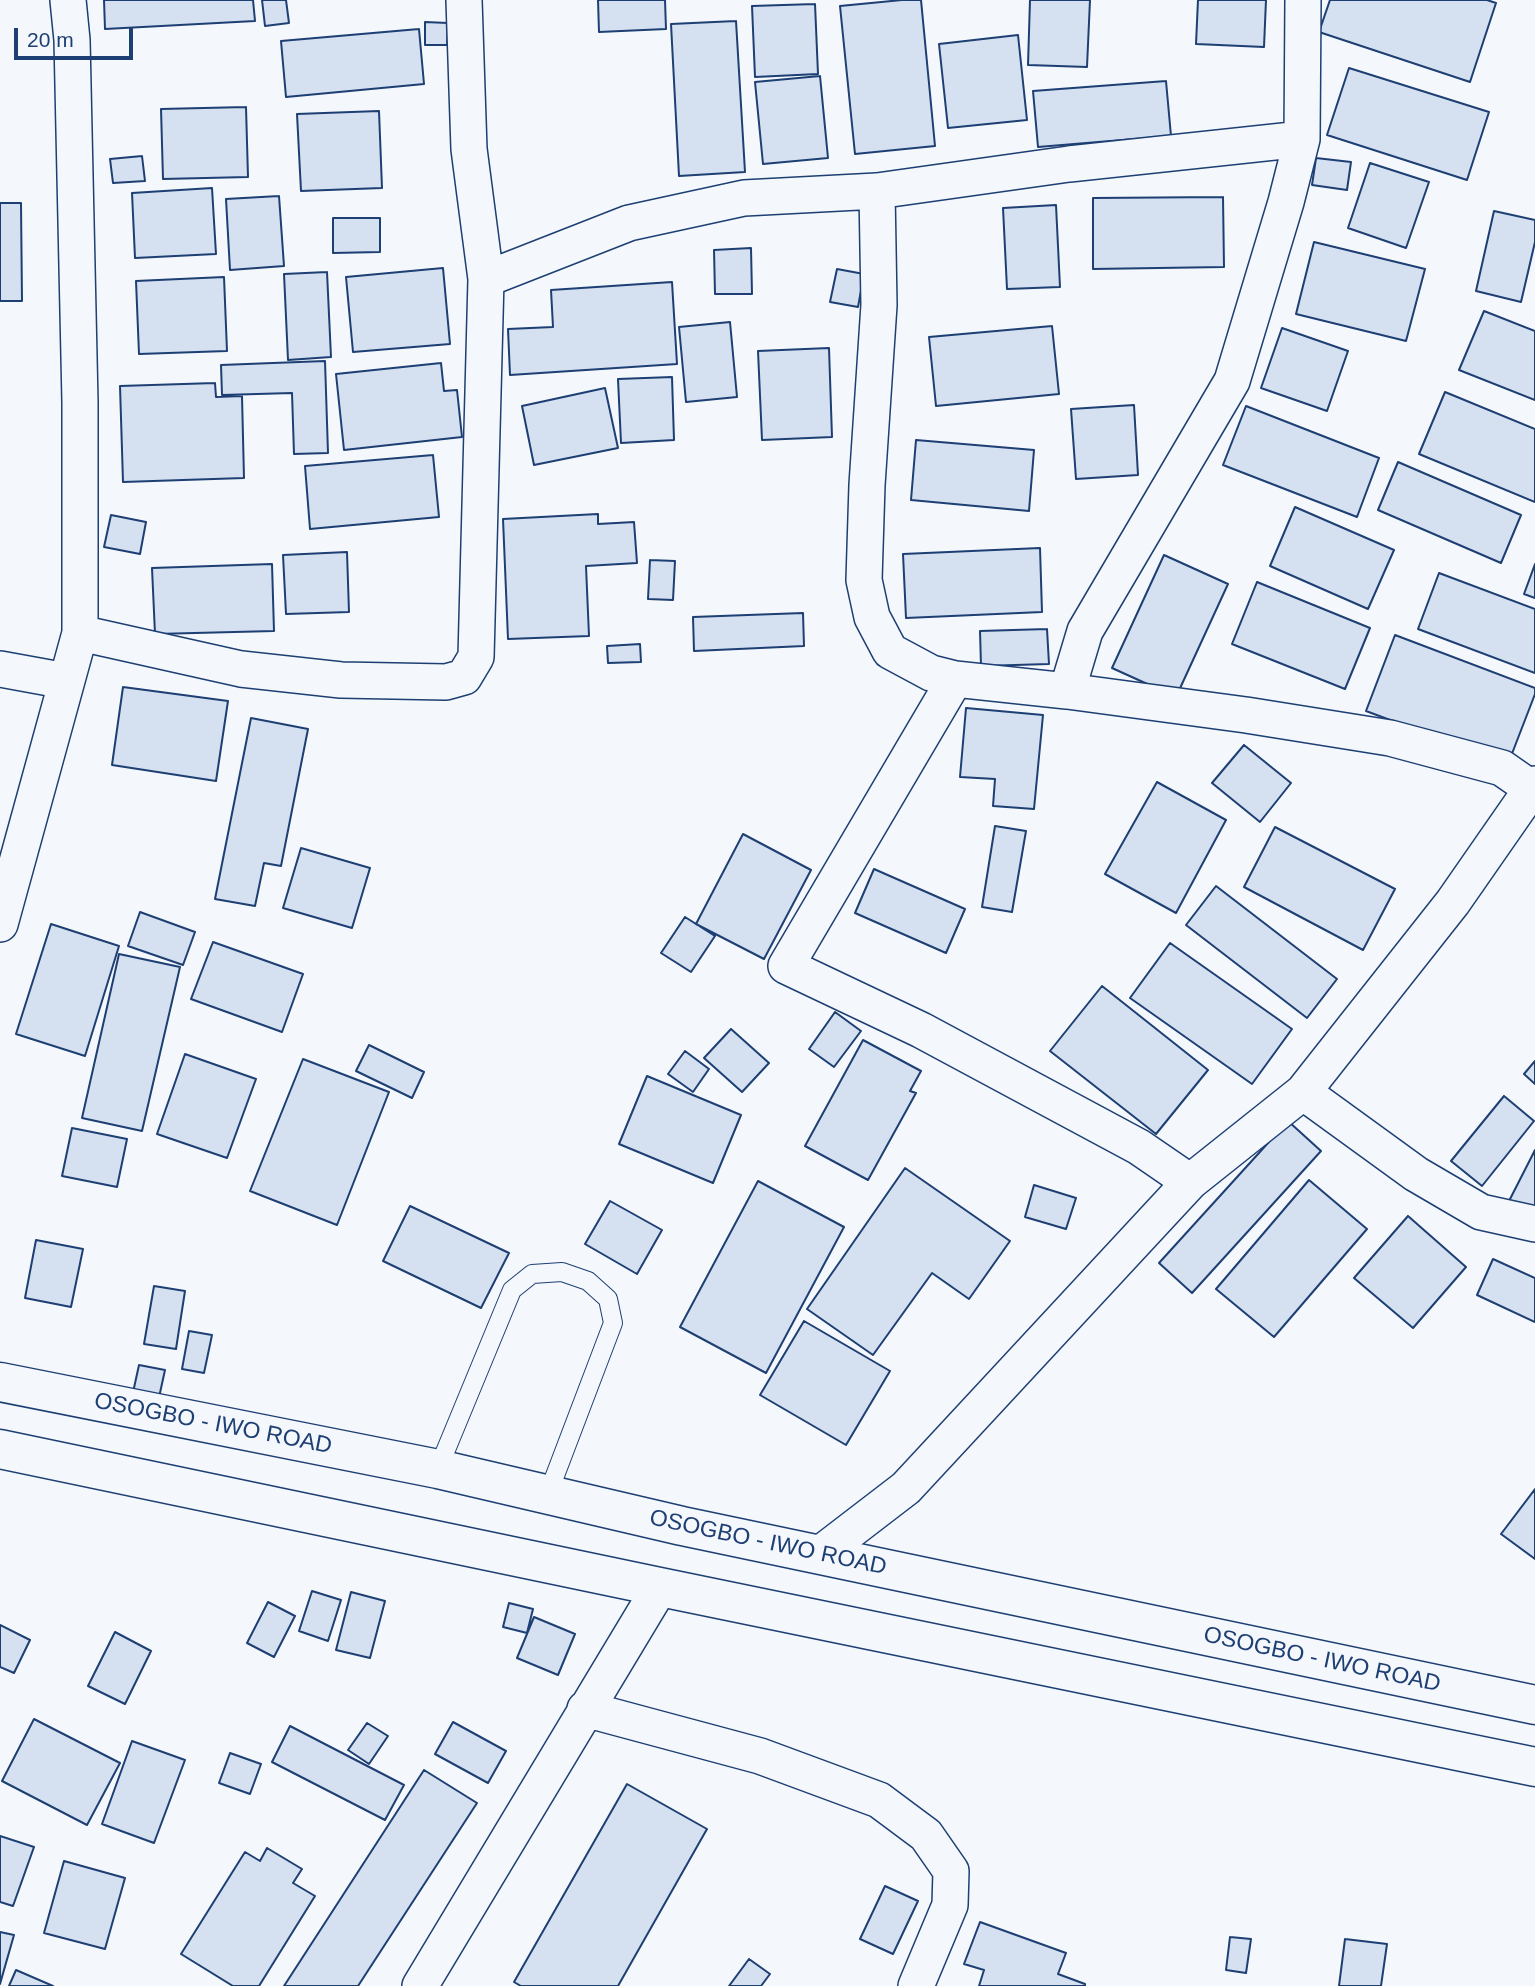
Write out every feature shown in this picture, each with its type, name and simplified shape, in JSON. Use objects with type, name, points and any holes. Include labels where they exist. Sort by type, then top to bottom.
[{"type":"main road","name":"OSOGBO - IWO ROAD","points":[[0,1382],[438,1469],[682,1527],[1535,1705]]},
{"type":"main road","points":[[0,1449],[1535,1767]]},
{"type":"street","points":[[0,924],[80,633],[80,402],[72,40],[68,0]]},
{"type":"street","points":[[80,633],[241,669],[341,680],[446,682],[464,677],[476,657],[486,279],[469,149],[464,0]]},
{"type":"street","points":[[1067,691],[1085,631],[1232,381],[1286,202],[1302,139],[1303,0]]},
{"type":"street","points":[[486,279],[629,223],[744,198],[877,191],[1069,164],[1302,139]]},
{"type":"street","points":[[820,1554],[906,1488],[1190,1182],[1303,1092],[1453,902],[1533,786],[1502,768],[1390,738],[1246,715],[955,679],[930,673],[890,651],[872,617],[864,580],[878,305],[877,191]]},
{"type":"street","points":[[0,669],[66,681]]},
{"type":"street","points":[[955,679],[786,966],[921,1030],[1139,1147],[1190,1182]]},
{"type":"street","points":[[1303,1092],[1416,1174],[1481,1212],[1535,1224]]},
{"type":"street","points":[[420,1986],[660,1587]]},
{"type":"street","points":[[585,1709],[760,1756],[879,1800],[926,1835],[951,1871],[950,1905],[916,1986]]},
{"type":"lane","points":[[438,1469],[512,1290],[532,1274],[562,1272],[588,1281],[608,1299],[613,1323],[548,1494]]},
{"type":"building","points":[[104,0],[253,0],[255,21],[105,29]]},
{"type":"building","points":[[262,0],[286,0],[289,23],[265,26]]},
{"type":"building","points":[[598,0],[665,0],[666,29],[599,32]]},
{"type":"building","points":[[921,0],[935,146],[855,154],[840,6]]},
{"type":"building","points":[[1030,0],[1090,0],[1087,67],[1028,65]]},
{"type":"building","points":[[1198,0],[1266,0],[1264,47],[1196,44]]},
{"type":"building","points":[[1330,0],[1487,0],[1496,3],[1470,82],[1319,32]]},
{"type":"building","points":[[815,4],[818,74],[755,77],[752,6]]},
{"type":"building","points":[[736,21],[745,172],[679,176],[671,24]]},
{"type":"building","points":[[425,22],[448,23],[447,45],[425,45]]},
{"type":"building","points":[[419,29],[424,84],[286,97],[281,41]]},
{"type":"building","points":[[1018,35],[1027,120],[948,128],[939,44]]},
{"type":"building","points":[[1349,68],[1489,112],[1467,180],[1327,135]]},
{"type":"building","points":[[820,76],[828,158],[763,164],[755,82]]},
{"type":"building","points":[[1166,81],[1171,136],[1038,147],[1033,91]]},
{"type":"building","points":[[246,107],[248,177],[163,179],[161,109]]},
{"type":"building","points":[[379,111],[382,188],[301,191],[297,114]]},
{"type":"building","points":[[142,156],[145,181],[113,183],[110,159]]},
{"type":"building","points":[[1316,158],[1351,162],[1347,190],[1312,185]]},
{"type":"building","points":[[1370,163],[1429,182],[1406,248],[1348,228]]},
{"type":"building","points":[[212,188],[216,254],[135,258],[132,193]]},
{"type":"building","points":[[279,196],[284,266],[230,270],[226,199]]},
{"type":"building","points":[[1223,197],[1224,267],[1093,269],[1093,198]]},
{"type":"building","points":[[0,203],[21,203],[22,301],[0,301]]},
{"type":"building","points":[[1056,205],[1060,287],[1007,289],[1003,208]]},
{"type":"building","points":[[1494,211],[1535,220],[1535,242],[1521,302],[1476,291]]},
{"type":"building","points":[[333,218],[380,218],[380,252],[333,253]]},
{"type":"building","points":[[1314,242],[1425,269],[1406,341],[1296,314]]},
{"type":"building","points":[[751,248],[752,294],[715,294],[714,250]]},
{"type":"building","points":[[443,268],[450,344],[353,352],[346,277]]},
{"type":"building","points":[[837,269],[864,274],[858,307],[830,302]]},
{"type":"building","points":[[327,272],[331,357],[288,360],[284,274]]},
{"type":"building","points":[[224,277],[227,351],[139,354],[136,281]]},
{"type":"building","points":[[672,282],[677,364],[510,375],[508,329],[553,327],[551,290]]},
{"type":"building","points":[[1484,311],[1535,331],[1535,400],[1459,370]]},
{"type":"building","points":[[730,322],[737,397],[686,402],[679,327]]},
{"type":"building","points":[[1052,326],[1059,394],[936,406],[929,337]]},
{"type":"building","points":[[1282,328],[1348,351],[1327,411],[1261,388]]},
{"type":"building","points":[[829,348],[832,437],[762,440],[758,351]]},
{"type":"building","points":[[325,361],[328,453],[294,454],[292,393],[222,395],[221,365]]},
{"type":"building","points":[[441,363],[444,391],[457,390],[462,437],[344,450],[336,374]]},
{"type":"building","points":[[672,377],[674,440],[621,443],[618,379]]},
{"type":"building","points":[[215,383],[216,397],[242,396],[244,478],[123,482],[120,386]]},
{"type":"building","points":[[605,388],[618,448],[534,465],[522,406]]},
{"type":"building","points":[[1445,392],[1535,429],[1535,502],[1419,454]]},
{"type":"building","points":[[1134,405],[1138,475],[1076,479],[1071,409]]},
{"type":"building","points":[[1246,406],[1379,458],[1357,517],[1223,465]]},
{"type":"building","points":[[916,440],[1034,450],[1029,511],[911,500]]},
{"type":"building","points":[[433,455],[439,517],[310,529],[305,466]]},
{"type":"building","points":[[1398,462],[1521,515],[1501,563],[1378,510]]},
{"type":"building","points":[[1295,507],[1394,550],[1368,609],[1270,566]]},
{"type":"building","points":[[598,514],[598,524],[634,522],[637,563],[586,566],[589,636],[508,639],[503,519]]},
{"type":"building","points":[[111,515],[146,522],[140,554],[104,547]]},
{"type":"building","points":[[1040,548],[1042,612],[906,618],[903,554]]},
{"type":"building","points":[[347,552],[349,612],[286,614],[283,555]]},
{"type":"building","points":[[1164,555],[1228,584],[1176,697],[1112,668]]},
{"type":"building","points":[[650,560],[675,561],[673,600],[648,599]]},
{"type":"building","points":[[272,564],[274,631],[155,634],[152,568]]},
{"type":"building","points":[[1535,564],[1535,598],[1524,594]]},
{"type":"building","points":[[1439,573],[1535,609],[1535,673],[1418,629]]},
{"type":"building","points":[[1257,582],[1370,628],[1345,689],[1232,644]]},
{"type":"building","points":[[803,613],[804,646],[694,651],[693,617]]},
{"type":"building","points":[[1047,629],[1049,664],[981,666],[980,631]]},
{"type":"building","points":[[1395,635],[1535,688],[1508,764],[1366,711]]},
{"type":"building","points":[[640,644],[641,662],[608,663],[607,646]]},
{"type":"building","points":[[123,687],[228,701],[216,781],[112,765]]},
{"type":"building","points":[[966,708],[1043,715],[1034,809],[993,806],[995,779],[960,777]]},
{"type":"building","points":[[251,718],[308,729],[281,866],[264,863],[255,906],[215,899]]},
{"type":"building","points":[[1244,745],[1291,783],[1260,822],[1212,783]]},
{"type":"building","points":[[1157,782],[1226,820],[1176,913],[1105,874]]},
{"type":"building","points":[[995,826],[1026,831],[1012,912],[982,907]]},
{"type":"building","points":[[1275,827],[1395,889],[1363,950],[1244,887]]},
{"type":"building","points":[[743,834],[811,870],[764,959],[696,924]]},
{"type":"building","points":[[301,848],[370,868],[352,928],[283,908]]},
{"type":"building","points":[[874,869],[965,909],[946,953],[855,913]]},
{"type":"building","points":[[1216,886],[1337,979],[1307,1018],[1186,925]]},
{"type":"building","points":[[140,912],[195,932],[183,965],[128,946]]},
{"type":"building","points":[[685,917],[715,936],[691,972],[661,953]]},
{"type":"building","points":[[51,924],[119,946],[85,1056],[16,1034]]},
{"type":"building","points":[[213,942],[303,974],[282,1032],[191,999]]},
{"type":"building","points":[[1170,943],[1292,1029],[1252,1084],[1130,998]]},
{"type":"building","points":[[119,954],[180,967],[142,1131],[82,1118]]},
{"type":"building","points":[[1102,986],[1208,1070],[1156,1134],[1050,1051]]},
{"type":"building","points":[[835,1012],[861,1031],[834,1067],[809,1049]]},
{"type":"building","points":[[731,1029],[769,1063],[742,1092],[704,1058]]},
{"type":"building","points":[[863,1040],[921,1071],[910,1091],[916,1093],[868,1180],[805,1146]]},
{"type":"building","points":[[369,1045],[424,1072],[412,1098],[356,1071]]},
{"type":"building","points":[[685,1051],[709,1069],[693,1092],[668,1074]]},
{"type":"building","points":[[185,1054],[256,1079],[227,1158],[157,1134]]},
{"type":"building","points":[[303,1059],[389,1092],[337,1225],[250,1191]]},
{"type":"building","points":[[1535,1061],[1535,1084],[1524,1074]]},
{"type":"building","points":[[647,1076],[741,1115],[713,1183],[619,1144]]},
{"type":"building","points":[[1504,1096],[1534,1121],[1482,1186],[1451,1161]]},
{"type":"building","points":[[1288,1121],[1321,1151],[1192,1293],[1159,1263]]},
{"type":"building","points":[[72,1128],[127,1139],[117,1187],[62,1176]]},
{"type":"building","points":[[1535,1150],[1535,1216],[1508,1203]]},
{"type":"building","points":[[905,1168],[1010,1241],[969,1299],[932,1273],[873,1355],[807,1309]]},
{"type":"building","points":[[1309,1180],[1367,1229],[1274,1337],[1216,1289]]},
{"type":"building","points":[[758,1181],[844,1227],[766,1373],[680,1327]]},
{"type":"building","points":[[1034,1185],[1076,1198],[1066,1229],[1025,1217]]},
{"type":"building","points":[[610,1201],[662,1230],[637,1274],[585,1244]]},
{"type":"building","points":[[410,1206],[509,1253],[481,1308],[383,1261]]},
{"type":"building","points":[[1408,1216],[1466,1267],[1413,1328],[1354,1278]]},
{"type":"building","points":[[36,1240],[83,1249],[71,1307],[25,1298]]},
{"type":"building","points":[[1493,1259],[1535,1278],[1535,1322],[1477,1295]]},
{"type":"building","points":[[154,1286],[185,1291],[176,1349],[144,1344]]},
{"type":"building","points":[[804,1321],[890,1371],[846,1445],[760,1395]]},
{"type":"building","points":[[189,1331],[212,1335],[204,1373],[182,1369]]},
{"type":"building","points":[[139,1365],[165,1370],[158,1402],[132,1397]]},
{"type":"building","points":[[1535,1489],[1535,1559],[1501,1534]]},
{"type":"building","points":[[312,1591],[341,1600],[328,1641],[299,1631]]},
{"type":"building","points":[[351,1592],[385,1601],[370,1658],[336,1650]]},
{"type":"building","points":[[268,1602],[295,1616],[274,1657],[247,1643]]},
{"type":"building","points":[[509,1603],[533,1609],[527,1633],[503,1627]]},
{"type":"building","points":[[534,1617],[575,1634],[558,1675],[517,1658]]},
{"type":"building","points":[[0,1625],[30,1640],[14,1673],[0,1667]]},
{"type":"building","points":[[115,1632],[151,1651],[125,1704],[88,1686]]},
{"type":"building","points":[[34,1719],[120,1763],[87,1825],[2,1781]]},
{"type":"building","points":[[453,1722],[506,1751],[488,1783],[435,1754]]},
{"type":"building","points":[[367,1723],[388,1736],[369,1764],[348,1750]]},
{"type":"building","points":[[290,1726],[404,1785],[385,1820],[272,1762]]},
{"type":"building","points":[[132,1741],[185,1760],[154,1843],[102,1824]]},
{"type":"building","points":[[230,1753],[261,1764],[250,1794],[219,1783]]},
{"type":"building","points":[[424,1770],[477,1803],[358,1986],[284,1986]]},
{"type":"building","points":[[627,1784],[707,1829],[618,1986],[521,1986],[514,1982]]},
{"type":"building","points":[[0,1836],[34,1847],[13,1906],[0,1902]]},
{"type":"building","points":[[267,1848],[302,1869],[293,1883],[315,1896],[259,1986],[233,1986],[181,1954],[245,1852],[260,1861]]},
{"type":"building","points":[[64,1861],[125,1878],[105,1949],[44,1933]]},
{"type":"building","points":[[885,1886],[918,1901],[893,1954],[860,1939]]},
{"type":"building","points":[[980,1922],[1066,1953],[1058,1974],[1085,1986],[979,1986],[984,1970],[964,1964]]},
{"type":"building","points":[[0,1932],[14,1935],[0,1984]]},
{"type":"building","points":[[1230,1937],[1251,1939],[1246,1973],[1226,1970]]},
{"type":"building","points":[[1345,1939],[1387,1944],[1381,1986],[1339,1986]]},
{"type":"building","points":[[749,1959],[770,1974],[761,1986],[729,1986]]},
{"type":"building","points":[[16,1970],[53,1986],[9,1986]]}]
